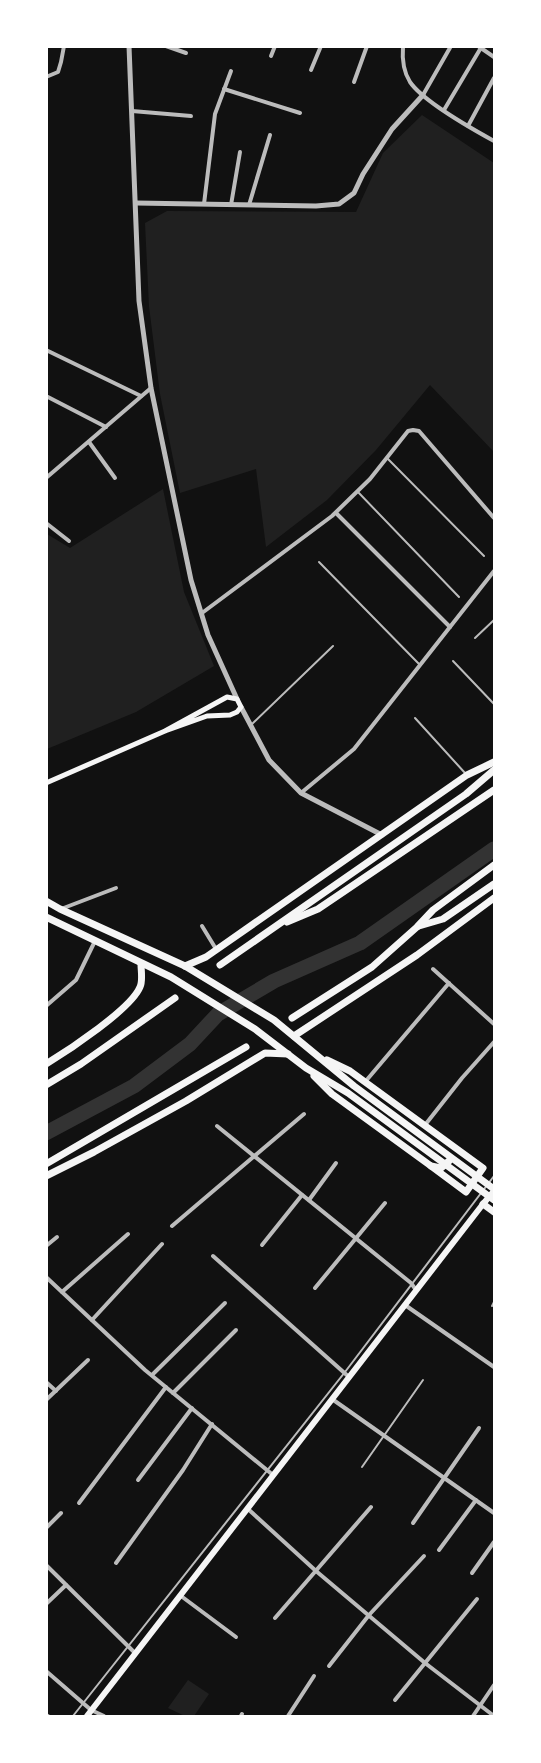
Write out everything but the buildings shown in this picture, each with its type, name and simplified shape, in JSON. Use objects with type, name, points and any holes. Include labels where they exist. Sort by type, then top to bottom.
[{"type":"highway","points":[[185,966],[206,957],[467,775],[495,762]]},
{"type":"highway","points":[[220,965],[466,794],[495,770]]},
{"type":"highway","points":[[273,929],[318,909],[495,790]]},
{"type":"highway","points":[[292,1018],[372,967],[433,910],[495,865]]},
{"type":"highway","points":[[417,927],[443,919],[495,884]]},
{"type":"highway","points":[[294,1036],[417,955],[495,898]]},
{"type":"highway","points":[[46,901],[185,966],[274,1020],[354,1086],[495,1190]]},
{"type":"highway","points":[[46,917],[171,977],[255,1029],[306,1068],[348,1093],[495,1200]]},
{"type":"highway","points":[[46,1064],[79,1043],[131,1001],[141,986],[141,964]]},
{"type":"highway","points":[[46,1085],[81,1064],[175,998]]},
{"type":"highway","points":[[46,1164],[246,1047]]},
{"type":"highway","points":[[46,1176],[186,1101],[265,1053],[288,1054]]},
{"type":"highway","points":[[306,1068],[332,1094],[466,1192],[483,1168],[350,1071],[316,1055]]},
{"type":"highway","points":[[431,1166],[441,1168],[446,1165],[454,1152],[450,1144]]},
{"type":"highway","points":[[483,1204],[495,1212]]},
{"type":"main road","points":[[46,783],[165,731],[213,715],[230,715],[241,707],[237,699],[227,697],[165,731]]},
{"type":"main road","points":[[87,1716],[248,1508],[270,1473],[332,1399],[347,1374],[405,1305],[495,1190]]},
{"type":"street","points":[[46,77],[58,72],[64,46]]},
{"type":"street","points":[[129,46],[140,301],[151,388],[191,580],[208,635],[237,699]]},
{"type":"street","points":[[166,46],[186,53]]},
{"type":"street","points":[[271,56],[275,46]]},
{"type":"street","points":[[311,70],[321,46]]},
{"type":"street","points":[[354,82],[368,46]]},
{"type":"street","points":[[403,46],[402,60],[410,82],[444,110],[495,141]]},
{"type":"street","points":[[136,203],[316,206],[339,204],[354,193],[392,129],[423,95],[451,46]]},
{"type":"street","points":[[444,110],[480,47],[495,57]]},
{"type":"street","points":[[204,204],[215,114],[231,71]]},
{"type":"street","points":[[468,126],[495,78]]},
{"type":"street","points":[[224,89],[300,113]]},
{"type":"street","points":[[132,111],[191,116]]},
{"type":"street","points":[[249,205],[270,135]]},
{"type":"street","points":[[231,205],[240,152]]},
{"type":"street","points":[[46,350],[141,396]]},
{"type":"street","points":[[46,478],[151,388]]},
{"type":"street","points":[[46,396],[106,427]]},
{"type":"street","points":[[201,614],[336,513],[387,458],[408,431],[419,432],[495,518]]},
{"type":"street","points":[[88,442],[116,478]]},
{"type":"street","points":[[336,513],[450,627]]},
{"type":"street","points":[[46,523],[69,541]]},
{"type":"street","points":[[301,793],[354,748],[495,571]]},
{"type":"street","points":[[241,707],[269,760],[301,793],[381,835]]},
{"type":"street","points":[[60,909],[116,888]]},
{"type":"street","points":[[202,926],[216,950]]},
{"type":"street","points":[[46,1006],[76,981],[95,941]]},
{"type":"street","points":[[433,969],[495,1024]]},
{"type":"street","points":[[365,1082],[449,983]]},
{"type":"street","points":[[424,1126],[462,1078],[495,1042]]},
{"type":"street","points":[[172,1226],[304,1114]]},
{"type":"street","points":[[217,1126],[411,1283],[416,1290]]},
{"type":"street","points":[[309,1200],[336,1163]]},
{"type":"street","points":[[262,1245],[302,1195]]},
{"type":"street","points":[[315,1288],[385,1203]]},
{"type":"street","points":[[62,1292],[128,1234]]},
{"type":"street","points":[[46,1246],[57,1237]]},
{"type":"street","points":[[92,1320],[162,1244]]},
{"type":"street","points":[[213,1256],[347,1374]]},
{"type":"street","points":[[46,1277],[166,1388],[270,1473]]},
{"type":"street","points":[[152,1375],[225,1303]]},
{"type":"street","points":[[405,1305],[495,1367]]},
{"type":"street","points":[[173,1393],[236,1330]]},
{"type":"street","points":[[46,1400],[88,1360]]},
{"type":"street","points":[[46,1382],[56,1391]]},
{"type":"street","points":[[79,1503],[166,1388]]},
{"type":"street","points":[[332,1399],[495,1513]]},
{"type":"street","points":[[138,1480],[192,1408]]},
{"type":"street","points":[[116,1563],[183,1470],[212,1424]]},
{"type":"street","points":[[414,1523],[479,1428]]},
{"type":"street","points":[[439,1550],[477,1500]]},
{"type":"street","points":[[275,1618],[371,1507]]},
{"type":"street","points":[[248,1508],[316,1570],[425,1663],[494,1716]]},
{"type":"street","points":[[46,1528],[61,1513]]},
{"type":"street","points":[[472,1573],[495,1542]]},
{"type":"street","points":[[329,1666],[369,1615],[424,1556]]},
{"type":"street","points":[[46,1565],[135,1654]]},
{"type":"street","points":[[46,1604],[66,1585]]},
{"type":"street","points":[[180,1595],[236,1637]]},
{"type":"street","points":[[395,1700],[477,1599]]},
{"type":"street","points":[[46,1671],[84,1704],[104,1716]]},
{"type":"street","points":[[288,1716],[314,1676]]},
{"type":"street","points":[[473,1716],[495,1685]]},
{"type":"lane","points":[[387,458],[484,556]]},
{"type":"lane","points":[[357,491],[459,597]]},
{"type":"lane","points":[[318,562],[420,665]]},
{"type":"lane","points":[[475,638],[495,620]]},
{"type":"lane","points":[[250,725],[333,646]]},
{"type":"lane","points":[[453,661],[495,704]]},
{"type":"lane","points":[[415,718],[467,775]]},
{"type":"lane","points":[[74,1716],[270,1473],[347,1374],[411,1283],[495,1176]]},
{"type":"lane","points":[[362,1467],[423,1380]]},
{"type":"shaded area","points":[[422,115],[494,163],[494,452],[430,385],[376,450],[327,500],[266,547],[256,469],[180,493],[160,394],[149,306],[145,223],[167,211],[356,212],[383,153]]},
{"type":"shaded area","points":[[163,489],[184,592],[214,666],[136,712],[47,749],[47,534],[70,548]]},
{"type":"shaded area","points":[[188,1680],[209,1694],[194,1716],[185,1716],[168,1708]]},
{"type":"waterway","points":[[46,1133],[134,1086],[190,1044],[218,1014],[274,981],[360,943],[494,849]]}]
